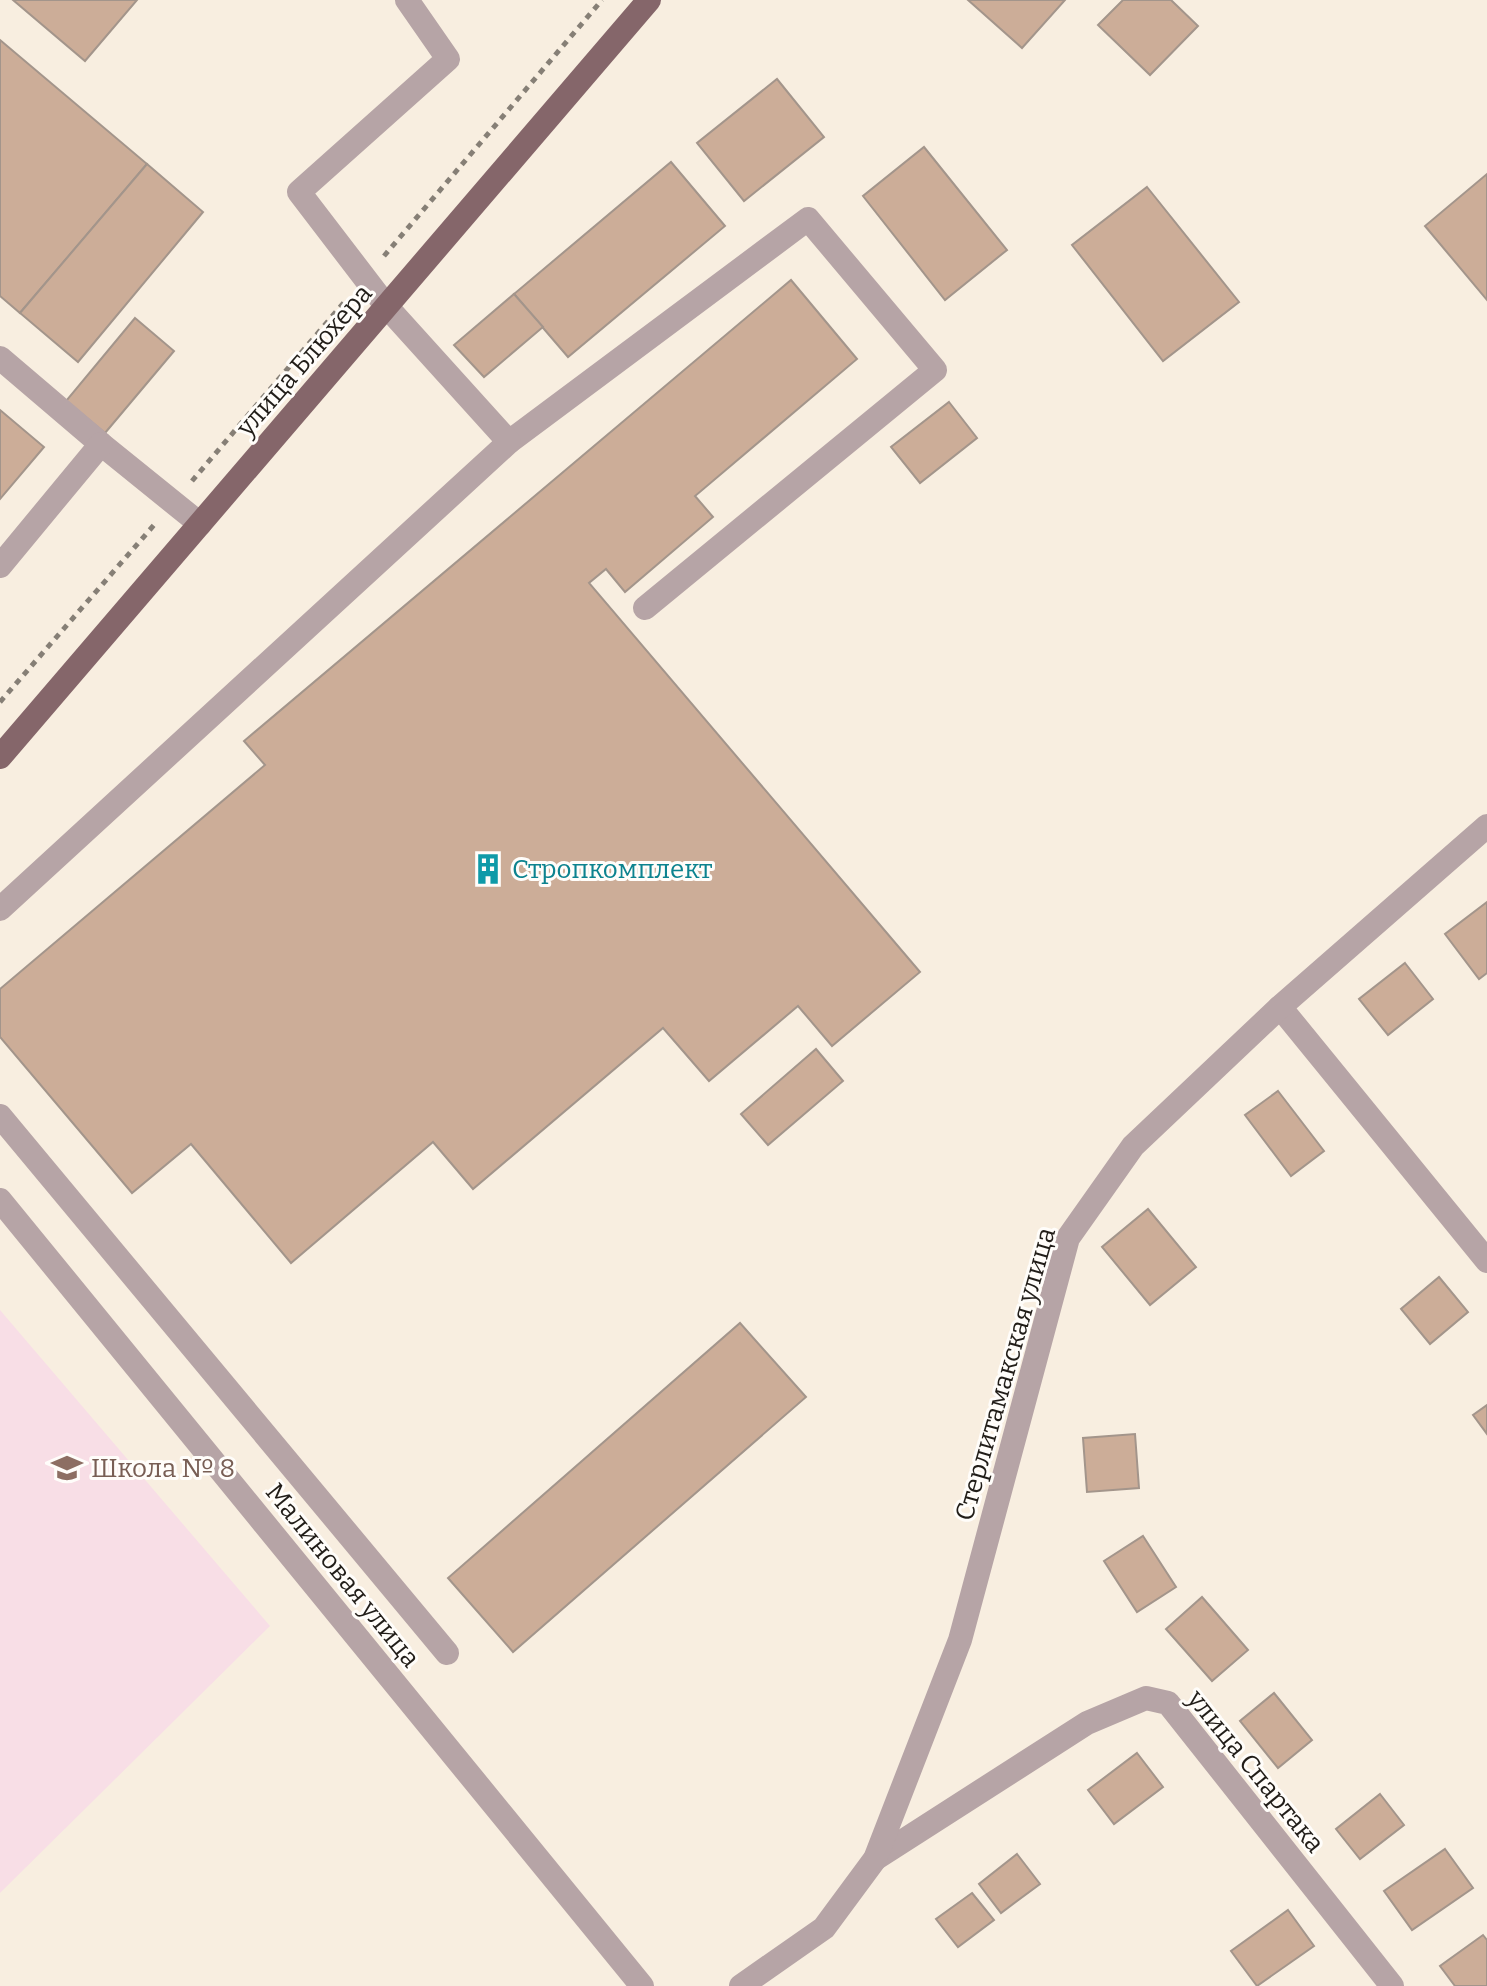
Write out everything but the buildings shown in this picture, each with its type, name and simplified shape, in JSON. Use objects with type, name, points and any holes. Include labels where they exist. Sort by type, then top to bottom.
[{"type":"main road","name":"улица Блюхера","points":[[0,757],[649,0]]},
{"type":"street","points":[[407,0],[448,59],[299,192],[387,307],[509,442]]},
{"type":"street","points":[[0,909],[509,442],[808,219],[935,370],[645,608]]},
{"type":"street","points":[[0,358],[200,524]]},
{"type":"street","points":[[0,566],[101,444]]},
{"type":"street","name":"Стерлитамакская улица","points":[[741,1986],[824,1928],[875,1859],[960,1640],[1068,1238],[1133,1146],[1280,1007],[1487,826]]},
{"type":"street","points":[[1280,1007],[1487,1261]]},
{"type":"street","points":[[0,1116],[447,1653]]},
{"type":"street","name":"Малиновая улица","points":[[0,1200],[642,1986]]},
{"type":"street","name":"улица Спартака","points":[[875,1859],[1087,1723],[1146,1698],[1168,1703],[1392,1986]]},
{"type":"path","points":[[0,702],[602,0]]},
{"type":"shaded area","name":"Школа № 8","points":[[0,1310],[270,1626],[0,1893]]},
{"type":"place","name":"Стропкомплект","points":[[488,869]]},
{"type":"place","name":"Школа № 8","points":[[67,1468]]}]
